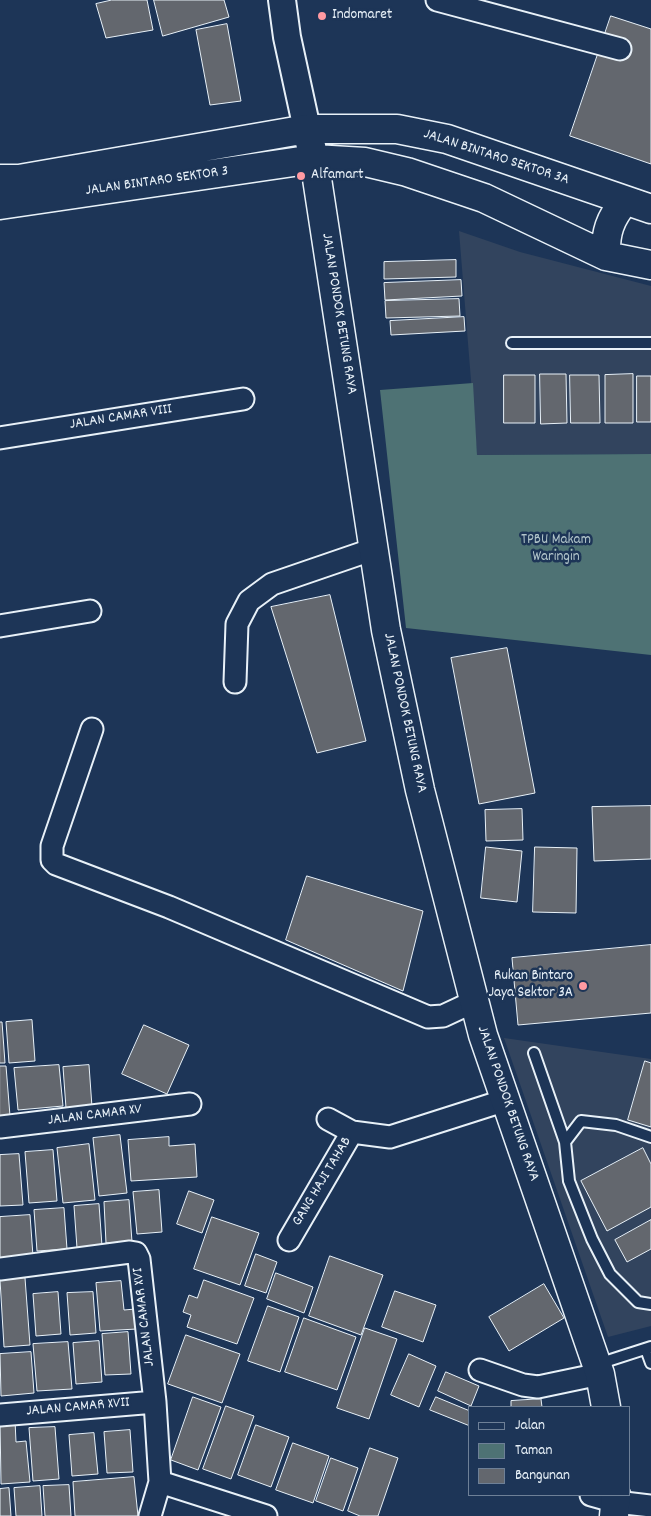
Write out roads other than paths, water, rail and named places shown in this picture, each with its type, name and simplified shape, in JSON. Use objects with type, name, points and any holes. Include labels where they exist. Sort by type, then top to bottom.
[{"type":"main road","name":"JALAN PONDOK BETUNG RAYA","points":[[307,129],[314,159],[386,630],[420,790],[473,1002],[598,1369],[606,1406]]},
{"type":"main road","name":"JALAN BINTARO SEKTOR 3","points":[[0,179],[19,179],[307,129]]},
{"type":"main road","name":"JALAN BINTARO SEKTOR 3A","points":[[307,129],[397,129],[447,139],[651,209]]},
{"type":"main road","name":"JALAN BINTARO SEKTOR 3","points":[[0,205],[314,159]]},
{"type":"main road","points":[[314,159],[365,162],[407,172],[484,198],[606,256],[651,265]]},
{"type":"main road","points":[[606,256],[608,226],[615,212],[625,201]]},
{"type":"street","name":"JALAN PONDOK BETUNG RAYA","points":[[282,0],[287,36],[307,129]]},
{"type":"street","points":[[436,0],[620,49]]},
{"type":"street","name":"JALAN CAMAR VIII","points":[[0,438],[242,399]]},
{"type":"street","points":[[235,682],[237,624],[249,602],[272,584],[374,549]]},
{"type":"street","points":[[0,626],[90,611]]},
{"type":"street","points":[[92,729],[52,846],[52,860],[56,864],[169,907],[428,1017],[443,1016],[473,1002]]},
{"type":"street","name":"GANG HAJI TAHAB","points":[[289,1240],[352,1132],[390,1137],[506,1100]]},
{"type":"street","name":"JALAN CAMAR XV","points":[[0,1127],[190,1104]]},
{"type":"street","points":[[328,1119],[352,1132]]},
{"type":"street","name":"JALAN CAMAR XVI","points":[[0,1268],[130,1252],[136,1253],[139,1258],[155,1402],[160,1482],[150,1516]]},
{"type":"street","points":[[480,1370],[523,1385],[538,1387],[598,1369]]},
{"type":"street","name":"JALAN CAMAR XVII","points":[[0,1415],[155,1402]]},
{"type":"street","points":[[160,1482],[266,1516]]},
{"type":"street","points":[[609,1502],[651,1506]]},
{"type":"lane","points":[[512,343],[651,343]]},
{"type":"lane","points":[[534,1054],[565,1142],[569,1182],[592,1239],[610,1274],[638,1302],[651,1304]]},
{"type":"lane","points":[[565,1142],[581,1120],[616,1126],[651,1137]]},
{"type":"lane","points":[[598,1369],[649,1348],[651,1363]]},
{"type":"place","name":"Indomaret","points":[[322,16]]},
{"type":"place","name":"Alfamart","points":[[301,176]]},
{"type":"place","name":"Rukan Bintaro Jaya Sektor 3A","points":[[583,986]]},
{"type":"park label","name":"TPBU Makam Waringin","points":[[556,550]]}]
